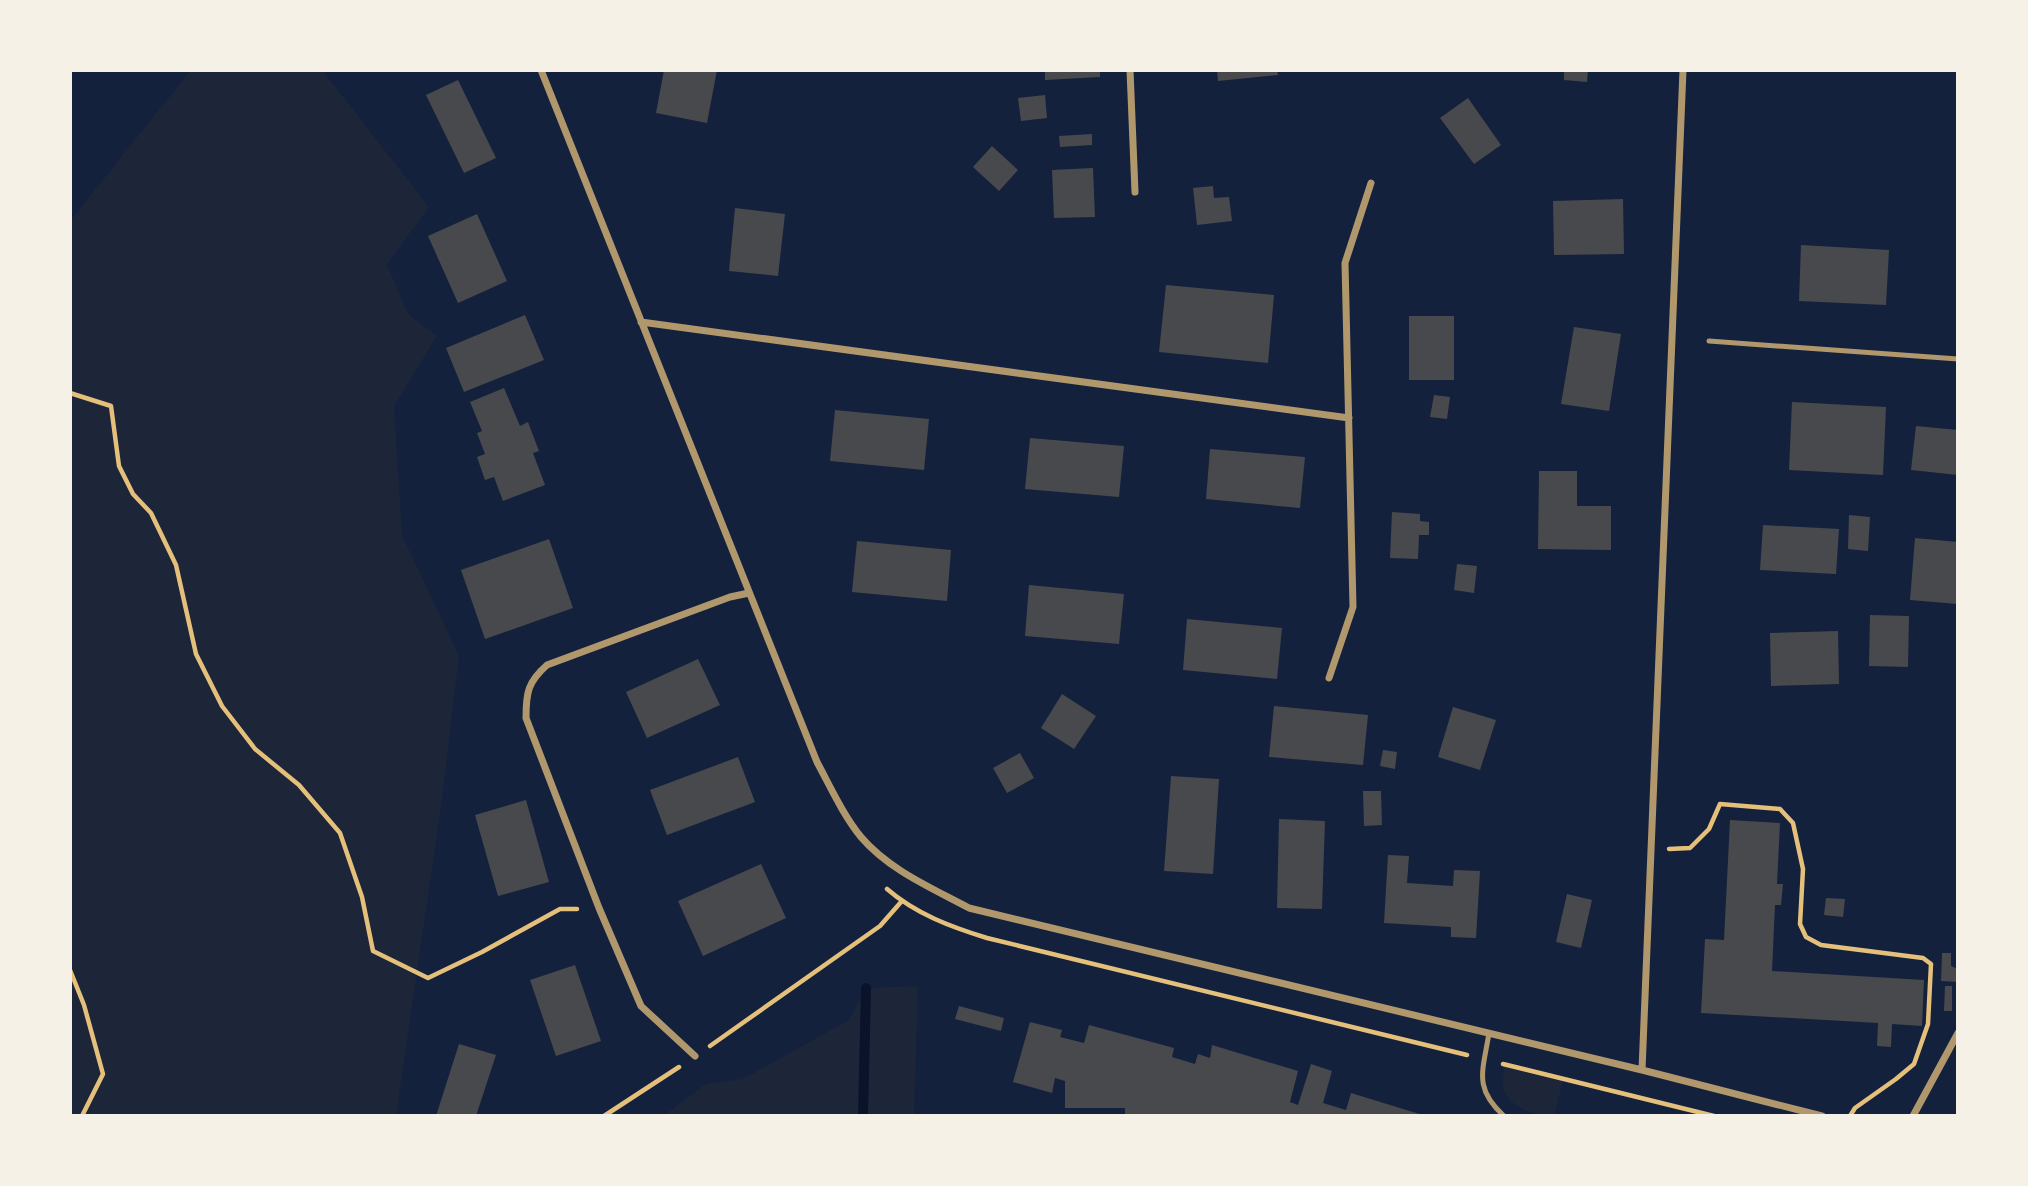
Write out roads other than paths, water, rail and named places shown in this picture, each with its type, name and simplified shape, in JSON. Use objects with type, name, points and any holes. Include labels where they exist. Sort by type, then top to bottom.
[{"type":"street","points":[[541,70],[817,762],[860,836],[887,861],[930,888],[970,908],[1822,1116]]},
{"type":"street","points":[[1130,70],[1135,192]]},
{"type":"street","points":[[1642,1070],[1683,70]]},
{"type":"street","points":[[1329,678],[1353,607],[1345,263],[1371,183]]},
{"type":"street","points":[[641,322],[1349,418]]},
{"type":"street","points":[[695,1056],[641,1006],[599,908],[526,718],[526,698],[533,678],[547,665],[730,597],[749,593]]},
{"type":"street","points":[[1913,1116],[1958,1033]]},
{"type":"lane","points":[[1709,341],[1958,359]]},
{"type":"lane","points":[[1489,1033],[1482,1076],[1486,1097],[1504,1116]]},
{"type":"waterway","points":[[863,1116],[866,988]]}]
